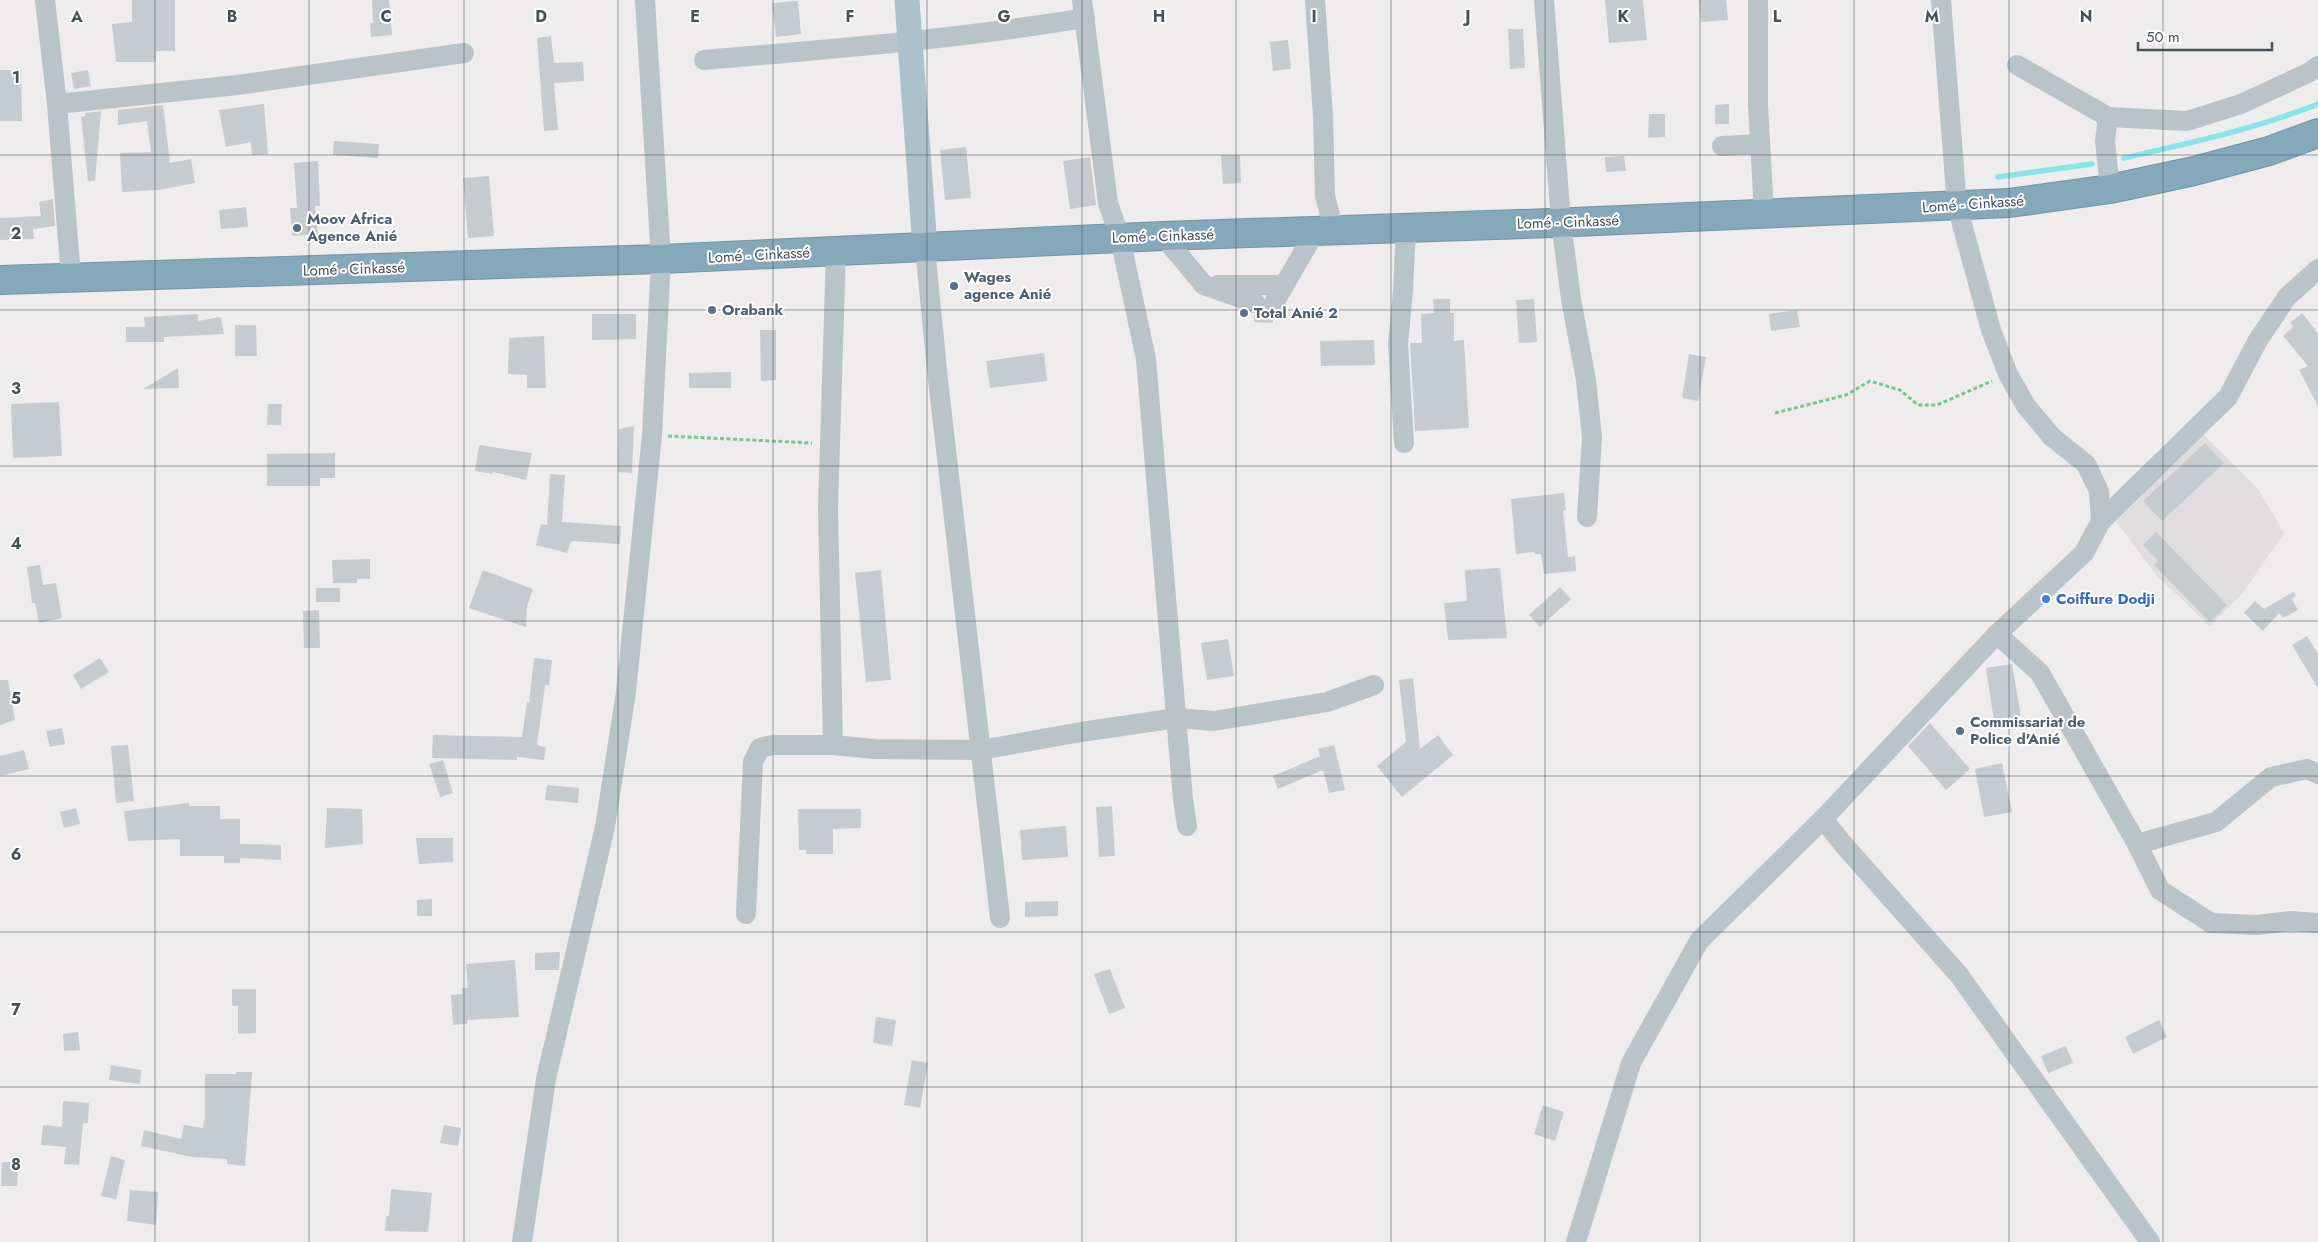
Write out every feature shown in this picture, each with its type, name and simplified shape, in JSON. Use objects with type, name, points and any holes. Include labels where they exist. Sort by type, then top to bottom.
[{"type":"highway","name":"Lomé - Cinkassé","points":[[0,280],[661,259],[1163,236],[1561,222],[2009,203],[2110,189],[2204,169],[2269,151],[2318,133]]},
{"type":"main road","points":[[907,0],[926,248]]},
{"type":"street","points":[[45,0],[57,104],[71,277]]},
{"type":"street","points":[[522,1242],[546,1079],[606,817],[626,692],[652,436],[661,259],[645,0]]},
{"type":"street","points":[[1163,236],[1204,284],[1264,303],[1284,284],[1324,231],[1325,196],[1322,116],[1315,0]]},
{"type":"street","points":[[1544,0],[1561,222],[1571,299],[1586,380],[1592,437],[1587,518]]},
{"type":"street","points":[[1758,0],[1760,144],[1764,213]]},
{"type":"street","points":[[1941,0],[1957,206],[1991,330],[2008,374],[2026,406],[2052,437],[2086,464],[2099,491],[2101,521]]},
{"type":"street","points":[[704,60],[910,42],[1019,28],[1083,9],[1108,203],[1120,238],[1146,359],[1183,799],[1188,826]]},
{"type":"street","points":[[57,104],[237,85],[464,53]]},
{"type":"street","points":[[2017,65],[2108,117],[2187,121],[2241,104],[2310,72],[2318,66]]},
{"type":"street","points":[[2108,117],[2105,141],[2110,189]]},
{"type":"street","points":[[1722,146],[1760,144]]},
{"type":"street","points":[[1404,443],[1398,344],[1406,228]]},
{"type":"street","points":[[926,248],[940,399],[1000,918]]},
{"type":"street","points":[[834,745],[828,508],[836,251]]},
{"type":"street","points":[[1576,1242],[1631,1063],[1699,941],[1823,818],[1997,634],[2084,553],[2101,521],[2228,397],[2258,340],[2287,297],[2318,269]]},
{"type":"street","points":[[1204,284],[1284,284]]},
{"type":"street","points":[[1997,634],[2040,673],[2138,844],[2160,890],[2211,923],[2256,925],[2291,921],[2318,923]]},
{"type":"street","points":[[746,914],[753,762],[760,748],[772,745],[834,745],[874,749],[981,750],[1081,732],[1177,718],[1214,721],[1327,702],[1374,685]]},
{"type":"street","points":[[2138,844],[2216,822],[2271,777],[2307,769],[2318,774]]},
{"type":"street","points":[[1823,818],[1843,844],[1959,975],[2150,1242]]},
{"type":"path","points":[[1775,413],[1846,395],[1870,381],[1900,390],[1918,405],[1937,405],[2008,374]]},
{"type":"path","points":[[652,436],[830,444]]},
{"type":"shaded area","points":[[2203,434],[2258,489],[2284,533],[2242,594],[2210,626],[2156,575],[2116,521]]},
{"type":"building","points":[[132,0],[175,0],[175,51],[156,51],[156,62],[116,62],[112,24],[132,22]]},
{"type":"building","points":[[372,0],[389,0],[392,35],[371,37],[370,23],[373,23]]},
{"type":"building","points":[[1605,0],[1643,0],[1647,40],[1609,43]]},
{"type":"building","points":[[1699,0],[1726,0],[1728,20],[1701,22]]},
{"type":"building","points":[[798,1],[801,34],[776,37],[772,3]]},
{"type":"building","points":[[1508,29],[1523,29],[1525,68],[1510,69]]},
{"type":"building","points":[[551,36],[554,63],[583,62],[584,81],[554,83],[558,130],[544,131],[537,38]]},
{"type":"building","points":[[1288,40],[1291,69],[1273,71],[1270,42]]},
{"type":"building","points":[[0,70],[21,70],[22,121],[0,121]]},
{"type":"building","points":[[88,70],[91,86],[74,89],[71,73]]},
{"type":"building","points":[[264,104],[268,154],[252,155],[251,142],[226,147],[219,110]]},
{"type":"building","points":[[1729,104],[1729,124],[1715,124],[1715,105]]},
{"type":"building","points":[[163,105],[170,163],[191,159],[195,183],[159,190],[122,192],[120,153],[151,152],[147,121],[118,125],[118,110]]},
{"type":"building","points":[[101,111],[95,181],[88,181],[81,117],[85,116],[85,113]]},
{"type":"building","points":[[1649,114],[1665,114],[1665,137],[1648,138]]},
{"type":"building","points":[[334,141],[379,144],[378,158],[333,155]]},
{"type":"building","points":[[966,147],[971,198],[945,200],[940,150]]},
{"type":"building","points":[[1221,155],[1240,155],[1241,183],[1223,184]]},
{"type":"building","points":[[1624,156],[1626,171],[1606,172],[1605,157]]},
{"type":"building","points":[[1090,157],[1096,205],[1070,209],[1063,161]]},
{"type":"building","points":[[318,161],[320,206],[315,206],[318,234],[292,236],[290,208],[297,208],[294,163]]},
{"type":"building","points":[[489,176],[494,236],[468,238],[463,178]]},
{"type":"building","points":[[53,199],[55,226],[33,229],[34,239],[0,240],[0,218],[41,216],[39,202]]},
{"type":"building","points":[[246,207],[248,227],[221,229],[219,210]]},
{"type":"building","points":[[1433,299],[1450,299],[1450,313],[1454,313],[1454,341],[1464,340],[1469,428],[1415,431],[1410,343],[1422,343],[1421,314],[1434,313]]},
{"type":"building","points":[[1534,299],[1537,342],[1519,343],[1516,300]]},
{"type":"building","points":[[1264,310],[1273,315],[1273,323],[1254,322],[1254,315]]},
{"type":"building","points":[[1797,310],[1800,327],[1771,331],[1769,314]]},
{"type":"building","points":[[2302,313],[2318,333],[2318,406],[2299,370],[2308,366],[2283,336],[2293,327],[2290,323]]},
{"type":"building","points":[[198,314],[198,321],[221,317],[224,334],[164,337],[164,342],[126,342],[126,327],[145,327],[144,317]]},
{"type":"building","points":[[592,314],[636,314],[636,339],[592,340]]},
{"type":"building","points":[[235,325],[256,325],[257,356],[235,356]]},
{"type":"building","points":[[760,330],[776,330],[776,380],[761,381]]},
{"type":"building","points":[[544,336],[546,388],[527,388],[527,375],[508,374],[509,338]]},
{"type":"building","points":[[1374,340],[1375,365],[1321,366],[1320,341]]},
{"type":"building","points":[[1044,353],[1047,381],[990,388],[986,361]]},
{"type":"building","points":[[1689,354],[1706,357],[1698,401],[1682,398]]},
{"type":"building","points":[[178,368],[179,388],[143,389]]},
{"type":"building","points":[[731,372],[731,388],[689,388],[689,373]]},
{"type":"building","points":[[59,402],[62,456],[13,458],[11,404]]},
{"type":"building","points":[[268,404],[282,404],[281,425],[267,425]]},
{"type":"building","points":[[634,426],[632,473],[618,472],[619,429]]},
{"type":"building","points":[[2205,443],[2224,463],[2162,521],[2143,501]]},
{"type":"building","points":[[479,445],[532,453],[526,480],[493,472],[492,474],[475,471]]},
{"type":"building","points":[[335,453],[335,478],[320,478],[320,486],[267,486],[267,454]]},
{"type":"building","points":[[550,474],[565,475],[562,522],[621,526],[620,544],[571,541],[567,553],[536,545],[541,524],[547,525]]},
{"type":"building","points":[[1564,493],[1566,510],[1563,510],[1568,557],[1575,556],[1576,571],[1544,574],[1541,554],[1534,554],[1534,552],[1516,554],[1511,499]]},
{"type":"building","points":[[2156,532],[2227,605],[2210,622],[2154,565],[2158,561],[2143,545]]},
{"type":"building","points":[[370,559],[370,579],[357,579],[357,583],[333,583],[332,560]]},
{"type":"building","points":[[40,565],[43,585],[56,583],[62,618],[39,623],[35,603],[32,603],[27,567]]},
{"type":"building","points":[[1500,568],[1507,638],[1448,640],[1444,603],[1467,601],[1465,570]]},
{"type":"building","points":[[483,570],[533,589],[527,606],[526,627],[469,608]]},
{"type":"building","points":[[881,570],[891,680],[866,682],[855,573]]},
{"type":"building","points":[[1560,587],[1571,599],[1540,627],[1529,615]]},
{"type":"building","points":[[316,588],[340,588],[340,602],[316,602]]},
{"type":"building","points":[[2293,592],[2296,595],[2292,599],[2298,610],[2283,618],[2279,613],[2263,631],[2244,613],[2255,601],[2264,609]]},
{"type":"building","points":[[319,610],[320,648],[304,648],[303,611]]},
{"type":"building","points":[[2307,636],[2318,654],[2318,688],[2292,645]]},
{"type":"building","points":[[1228,639],[1234,676],[1207,680],[1201,643]]},
{"type":"building","points":[[100,658],[109,672],[81,689],[73,675]]},
{"type":"building","points":[[534,658],[552,660],[549,686],[545,685],[537,745],[546,747],[544,760],[517,757],[517,760],[432,758],[433,735],[522,737],[527,702],[529,703]]},
{"type":"building","points":[[2012,664],[2021,716],[1994,721],[1986,668]]},
{"type":"building","points":[[1413,678],[1420,749],[1438,735],[1453,755],[1402,797],[1377,766],[1406,742],[1399,680]]},
{"type":"building","points":[[0,680],[8,680],[15,720],[0,725]]},
{"type":"building","points":[[1930,723],[1970,769],[1946,790],[1908,746]]},
{"type":"building","points":[[62,728],[65,744],[50,747],[46,731]]},
{"type":"building","points":[[128,745],[134,801],[116,803],[111,746]]},
{"type":"building","points":[[1334,745],[1345,790],[1329,793],[1323,770],[1278,789],[1273,776],[1320,756],[1318,749]]},
{"type":"building","points":[[24,750],[29,769],[0,776],[0,756]]},
{"type":"building","points":[[443,760],[453,793],[440,797],[429,764]]},
{"type":"building","points":[[2002,763],[2012,812],[1984,817],[1975,769]]},
{"type":"building","points":[[547,785],[579,788],[578,803],[545,800]]},
{"type":"building","points":[[189,803],[189,806],[220,806],[220,819],[240,819],[240,844],[281,845],[281,860],[240,858],[240,863],[224,863],[224,856],[180,856],[180,839],[128,841],[124,811]]},
{"type":"building","points":[[1112,806],[1115,856],[1099,857],[1096,807]]},
{"type":"building","points":[[76,808],[80,824],[64,828],[60,812]]},
{"type":"building","points":[[327,808],[362,809],[363,844],[325,848]]},
{"type":"building","points":[[798,809],[861,809],[861,828],[833,829],[833,854],[806,854],[806,850],[799,850]]},
{"type":"building","points":[[1066,826],[1068,857],[1022,860],[1020,830]]},
{"type":"building","points":[[416,838],[453,838],[453,862],[419,864]]},
{"type":"building","points":[[432,899],[432,916],[417,916],[417,900]]},
{"type":"building","points":[[1058,901],[1058,916],[1025,917],[1025,902]]},
{"type":"building","points":[[560,952],[559,970],[535,970],[535,953]]},
{"type":"building","points":[[515,960],[519,1017],[467,1020],[467,1024],[453,1025],[451,995],[462,994],[462,988],[468,988],[466,964]]},
{"type":"building","points":[[1110,969],[1125,1008],[1109,1014],[1094,974]]},
{"type":"building","points":[[232,989],[256,989],[256,1033],[238,1034],[238,1006],[232,1006]]},
{"type":"building","points":[[876,1017],[896,1020],[892,1046],[873,1043]]},
{"type":"building","points":[[2159,1020],[2167,1037],[2133,1054],[2125,1037]]},
{"type":"building","points":[[78,1032],[80,1050],[64,1051],[63,1034]]},
{"type":"building","points":[[2066,1046],[2073,1063],[2048,1073],[2041,1056]]},
{"type":"building","points":[[912,1060],[928,1063],[920,1108],[904,1105]]},
{"type":"building","points":[[111,1065],[141,1070],[140,1084],[109,1080]]},
{"type":"building","points":[[236,1072],[252,1072],[245,1166],[227,1164],[227,1159],[192,1157],[141,1146],[144,1130],[181,1139],[184,1125],[203,1128],[205,1120],[205,1074],[236,1074]]},
{"type":"building","points":[[63,1101],[89,1103],[88,1123],[83,1123],[79,1165],[64,1164],[66,1147],[41,1145],[43,1125],[62,1127]]},
{"type":"building","points":[[1543,1105],[1564,1112],[1555,1141],[1534,1134]]},
{"type":"building","points":[[444,1125],[461,1128],[458,1146],[440,1143]]},
{"type":"building","points":[[111,1156],[125,1160],[116,1199],[101,1196]]},
{"type":"building","points":[[2,1162],[18,1162],[17,1186],[1,1186]]},
{"type":"building","points":[[391,1189],[432,1193],[428,1232],[385,1231],[386,1216],[389,1216]]},
{"type":"building","points":[[130,1190],[158,1192],[156,1225],[127,1221]]},
{"type":"waterway","points":[[2124,158],[2246,128],[2318,104]]},
{"type":"waterway","points":[[1998,177],[2092,164]]},
{"type":"place","name":"Moov Africa Agence Anié","points":[[297,228]]},
{"type":"place","name":"Wages agence Anié","points":[[954,286]]},
{"type":"place","name":"Orabank","points":[[712,310]]},
{"type":"place","name":"Total Anié 2","points":[[1244,313]]},
{"type":"place","name":"Coiffure Dodji","points":[[2046,599]]},
{"type":"place","name":"Commissariat de Police d'Anié","points":[[1960,731]]}]
